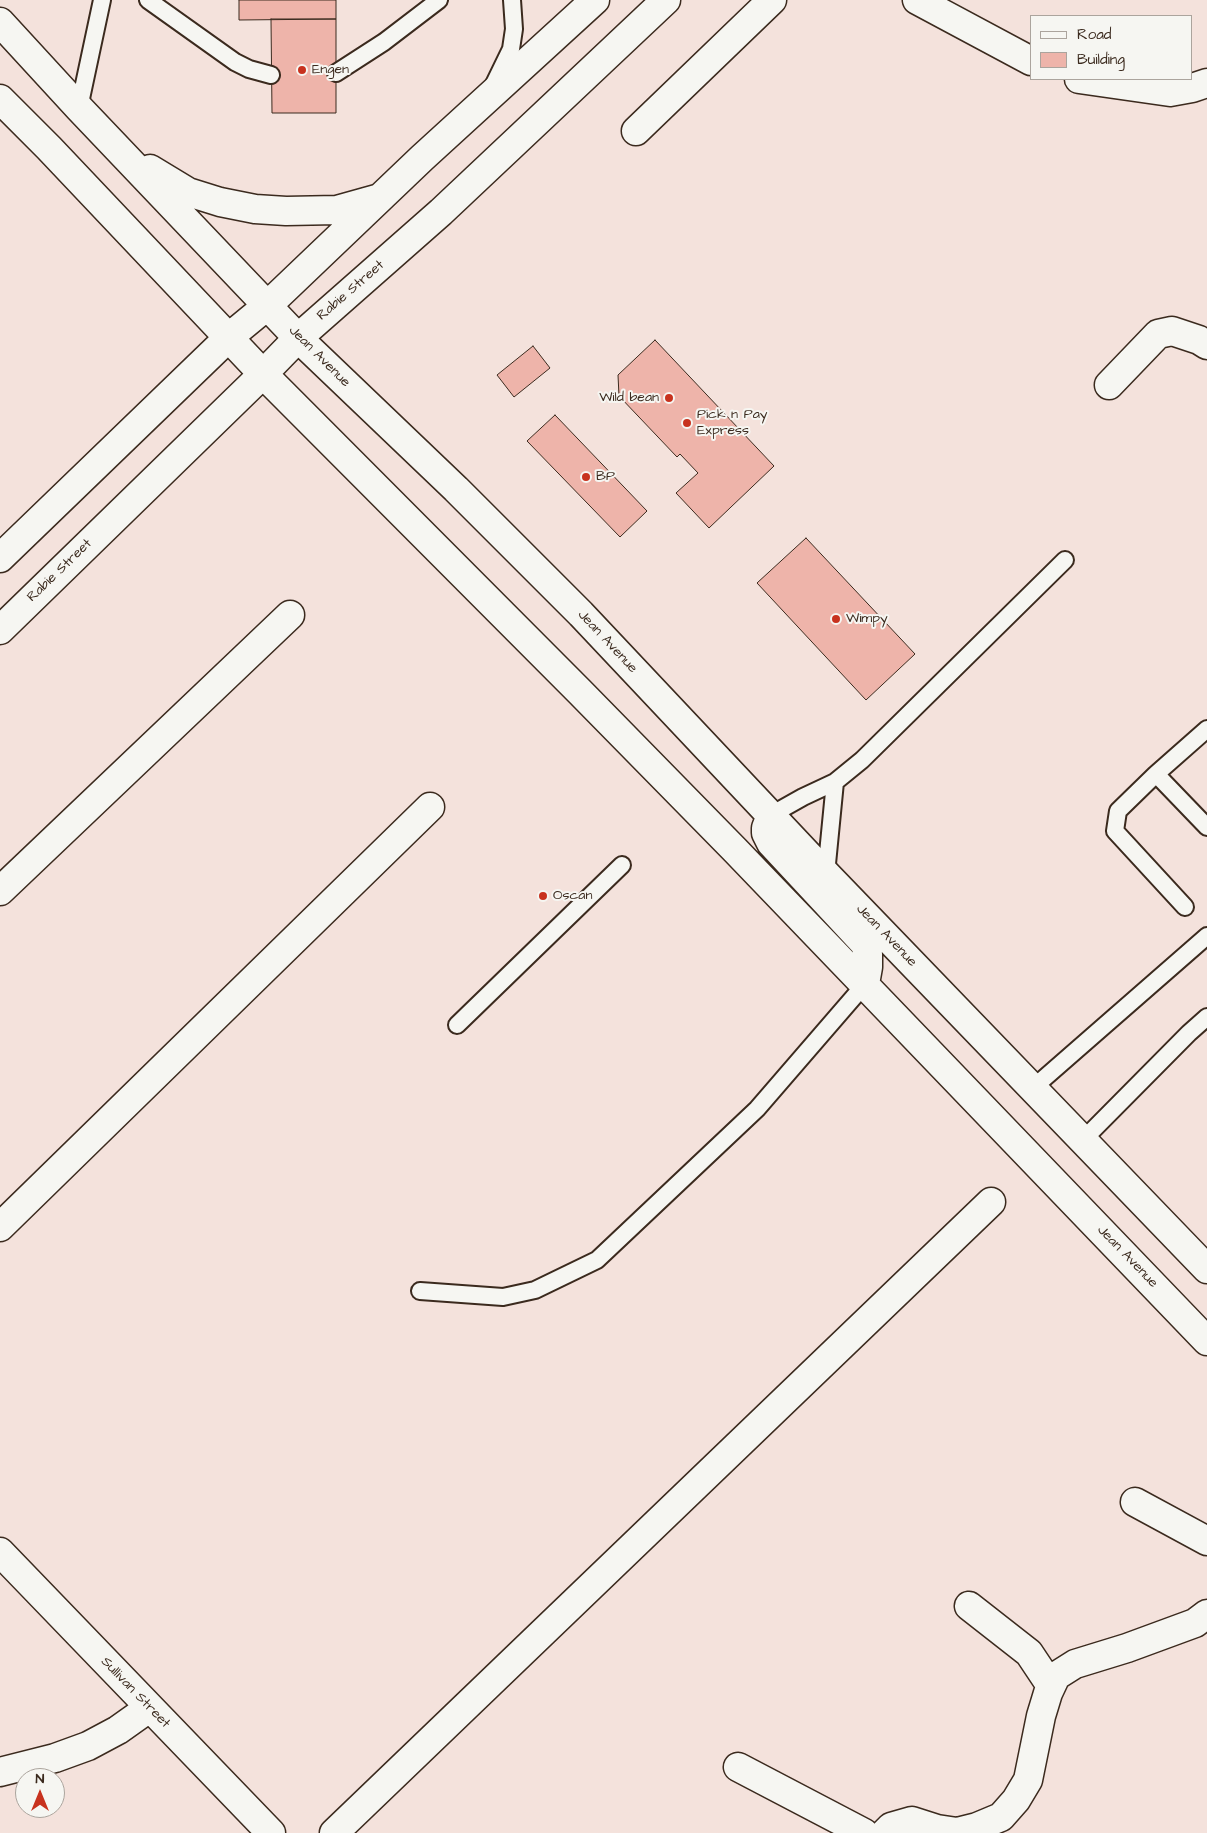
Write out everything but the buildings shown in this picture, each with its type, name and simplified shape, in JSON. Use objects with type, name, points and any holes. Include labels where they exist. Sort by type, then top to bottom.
[{"type":"main road","points":[[0,558],[228,338],[268,305],[422,158],[595,0]]},
{"type":"main road","name":"Rabie Street","points":[[0,630],[298,338],[441,212],[666,0]]},
{"type":"main road","points":[[636,131],[772,0]]},
{"type":"main road","points":[[917,0],[1030,59]]},
{"type":"main road","name":"Jean Avenue","points":[[0,22],[79,108],[298,338],[456,489],[574,607],[826,874],[1207,1269]]},
{"type":"main road","points":[[1086,80],[1170,92],[1207,83]]},
{"type":"main road","name":"Jean Avenue","points":[[5,108],[49,148],[262,374],[573,685],[865,984],[1207,1341]]},
{"type":"main road","points":[[121,152],[188,192],[220,202],[255,209],[337,210],[383,197]]},
{"type":"main road","points":[[1109,385],[1158,334],[1172,331],[1199,340],[1207,345]]},
{"type":"main road","points":[[0,891],[290,615]]},
{"type":"main road","points":[[2,1221],[430,807]]},
{"type":"main road","points":[[771,815],[766,833],[771,843],[865,944],[868,954],[868,967],[865,984]]},
{"type":"main road","points":[[334,1833],[991,1202]]},
{"type":"main road","points":[[1135,1502],[1207,1541]]},
{"type":"main road","name":"Sullivan Street","points":[[0,1552],[271,1833]]},
{"type":"main road","points":[[969,1606],[1029,1653],[1052,1686]]},
{"type":"main road","points":[[885,1833],[891,1827],[912,1821],[936,1829],[957,1832],[977,1827],[1001,1817],[1016,1800],[1028,1780],[1041,1716],[1056,1676],[1075,1664],[1204,1620]]},
{"type":"main road","points":[[0,1772],[55,1758],[88,1746],[118,1730],[149,1708]]},
{"type":"main road","points":[[738,1767],[864,1833]]},
{"type":"lane","points":[[79,108],[102,0]]},
{"type":"lane","points":[[148,0],[235,62],[249,69],[271,75]]},
{"type":"lane","points":[[336,73],[384,42],[439,0]]},
{"type":"lane","points":[[485,101],[511,49],[514,29],[512,0]]},
{"type":"lane","points":[[771,815],[835,782],[862,760],[1065,560]]},
{"type":"lane","points":[[1185,907],[1115,831],[1118,811],[1207,729]]},
{"type":"lane","points":[[1156,774],[1207,827]]},
{"type":"lane","points":[[826,874],[835,782]]},
{"type":"lane","points":[[457,1025],[622,865]]},
{"type":"lane","points":[[1033,1088],[1207,936]]},
{"type":"lane","points":[[420,1291],[503,1297],[535,1290],[597,1260],[757,1109],[865,984]]},
{"type":"lane","points":[[1083,1140],[1207,1017]]},
{"type":"place","name":"Engen","points":[[302,70]]},
{"type":"place","name":"Wild bean","points":[[669,398]]},
{"type":"place","name":"Pick n Pay Express","points":[[687,423]]},
{"type":"place","name":"BP","points":[[586,477]]},
{"type":"place","name":"Wimpy","points":[[836,619]]},
{"type":"place","name":"Oscan","points":[[543,896]]}]
